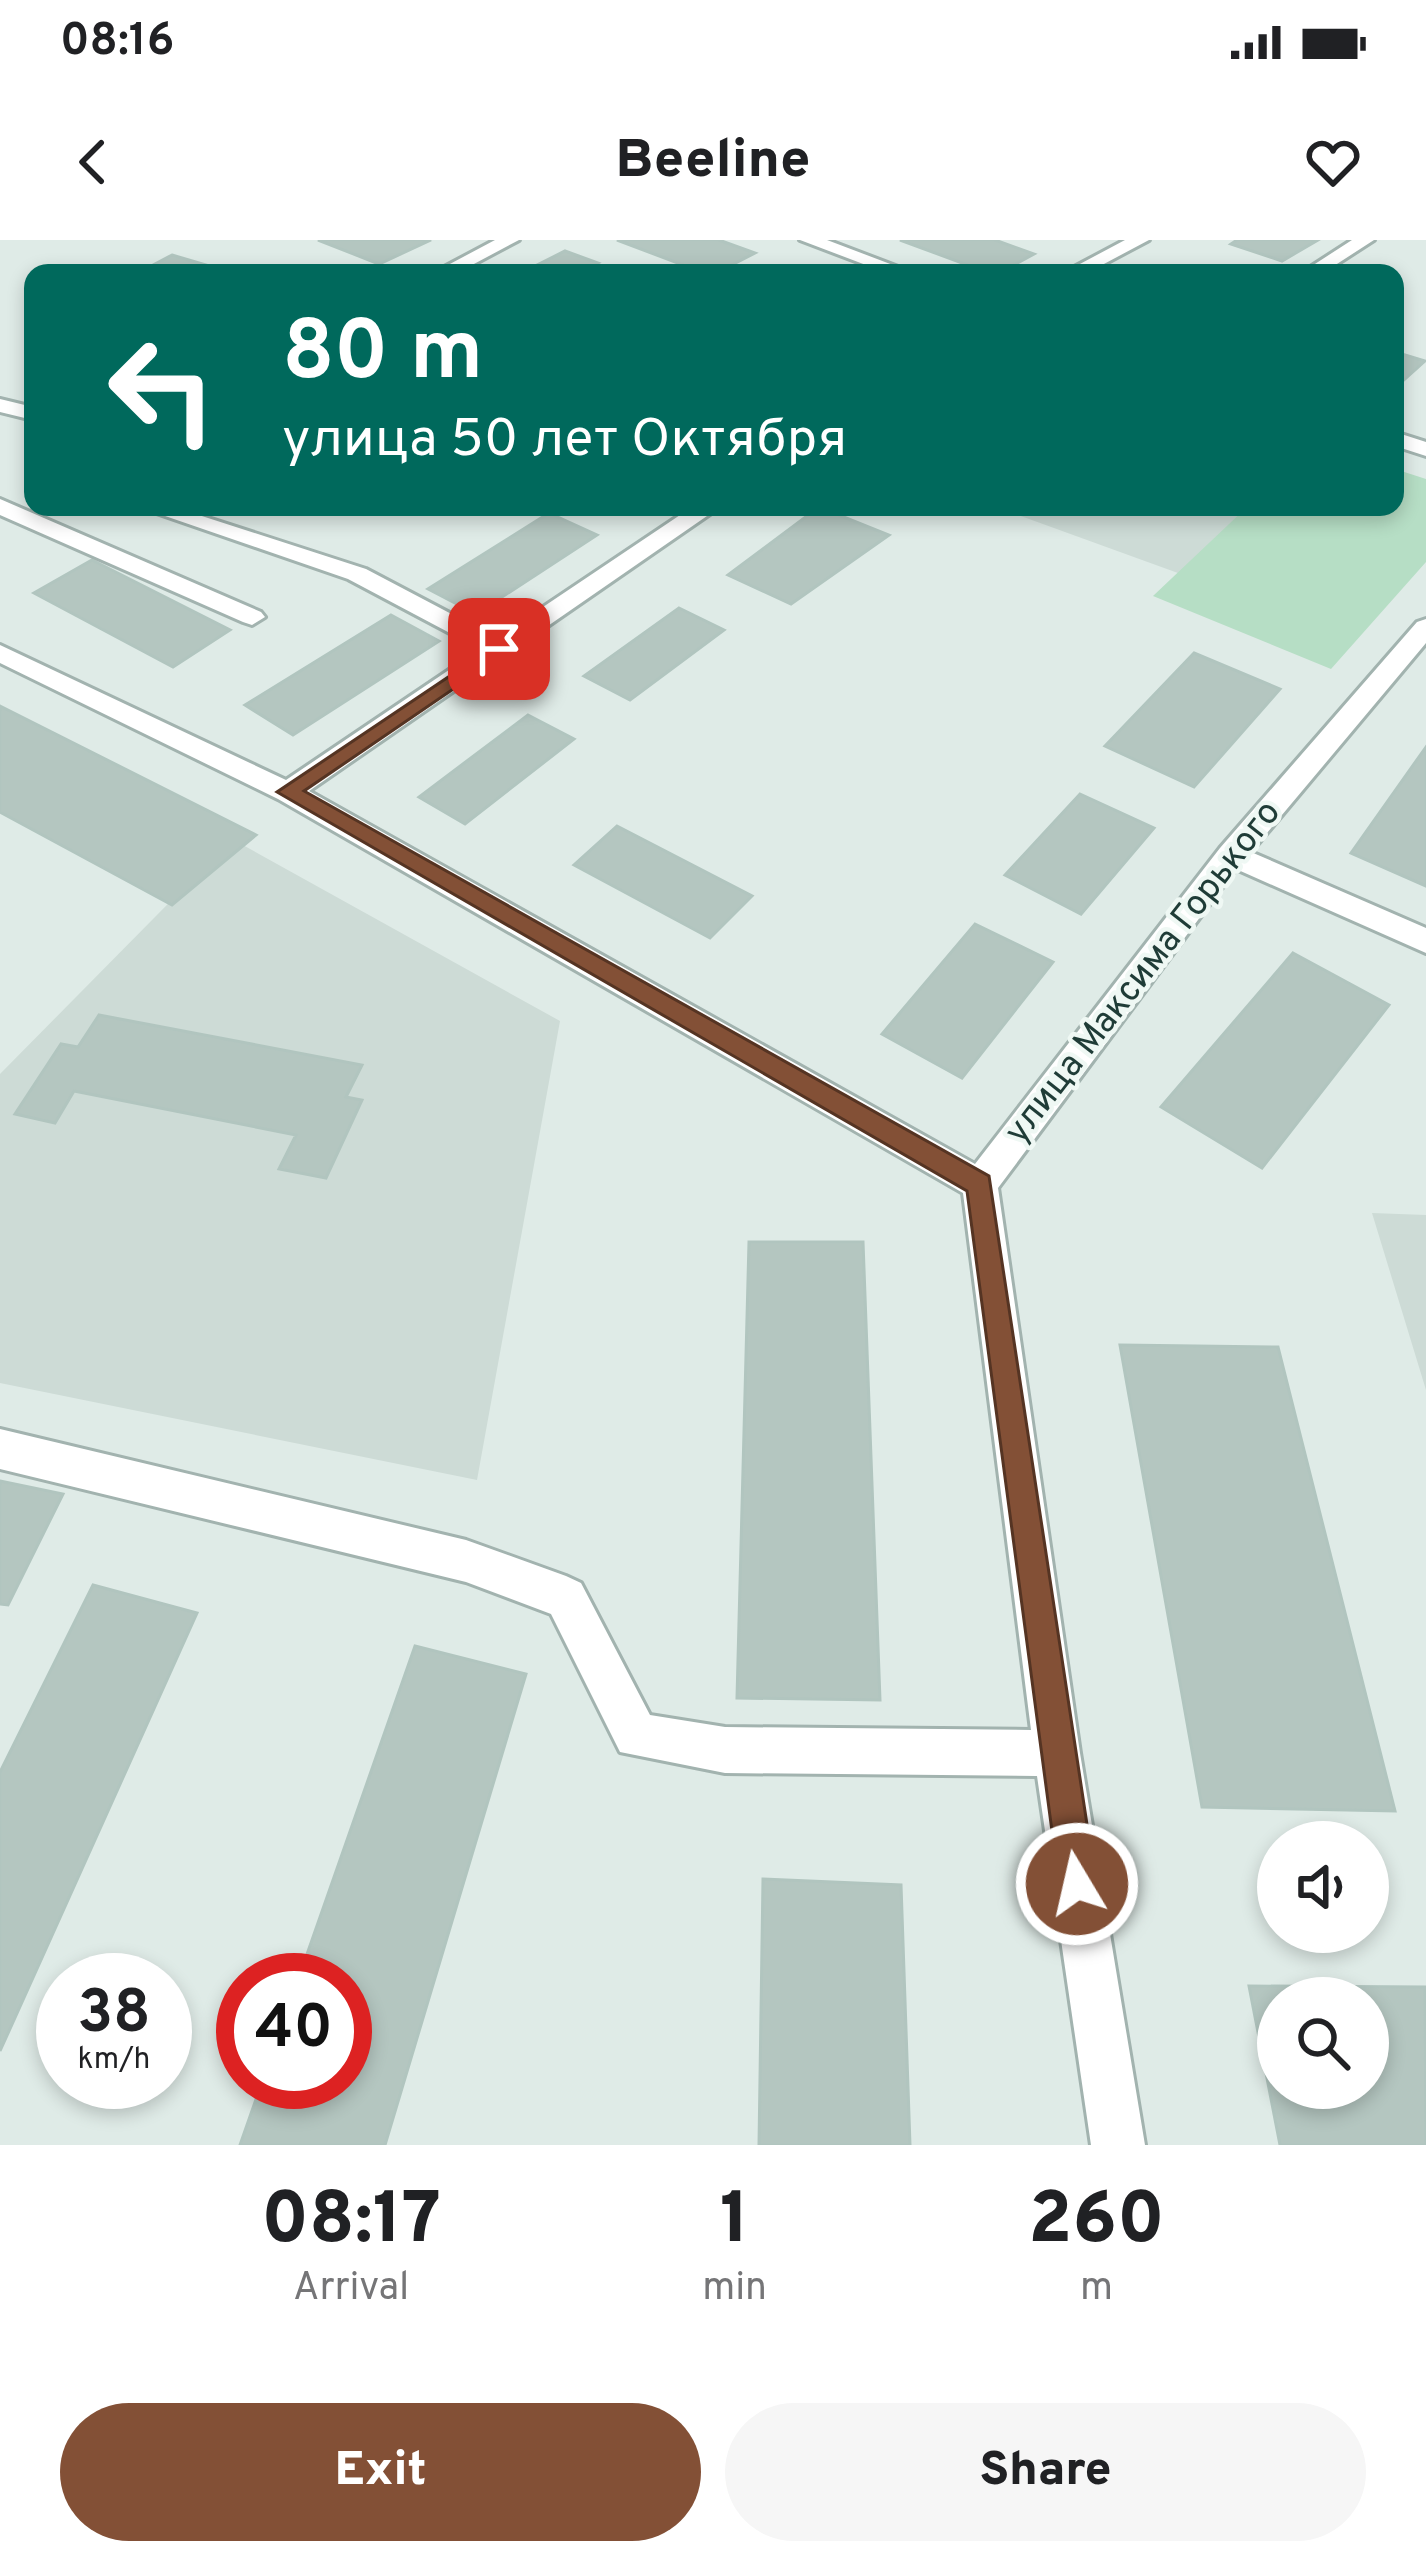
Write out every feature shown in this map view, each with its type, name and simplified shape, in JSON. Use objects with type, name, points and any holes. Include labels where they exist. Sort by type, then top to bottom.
[{"type":"street","points":[[461,264],[510,240]]},
{"type":"street","points":[[809,240],[879,264]]},
{"type":"street","points":[[1090,264],[1139,240]]},
{"type":"street","points":[[1325,264],[1365,240]]},
{"type":"street","points":[[0,506],[252,617]]},
{"type":"street","points":[[179,516],[357,574],[499,649]]},
{"type":"street","points":[[288,792],[695,516]]},
{"type":"street","name":"улица Максима Горького","points":[[980,1184],[1142,978],[1231,855],[1426,627]]},
{"type":"street","points":[[0,652],[288,792],[980,1184],[1057,1753],[1118,2145]]},
{"type":"street","points":[[1231,855],[1426,941]]},
{"type":"street","points":[[0,1449],[466,1561],[566,1598],[637,1736],[725,1750],[1057,1753]]},
{"type":"shaded area","points":[[1021,516],[1282,516],[1211,585]]},
{"type":"shaded area","points":[[232,839],[560,1021],[477,1480],[0,1383],[0,1074]]},
{"type":"shaded area","points":[[1372,1213],[1426,1215],[1426,1390]]},
{"type":"green space","points":[[1404,472],[1426,479],[1426,562],[1331,669],[1153,596],[1237,516],[1404,516]]},
{"type":"building","points":[[318,240],[431,240],[379,264]]},
{"type":"building","points":[[617,240],[719,240],[755,253],[734,264],[680,264]]},
{"type":"building","points":[[900,240],[995,240],[1034,254],[1016,264],[965,264]]},
{"type":"building","points":[[1237,240],[1318,240],[1282,261],[1231,244]]},
{"type":"building","points":[[565,251],[598,263],[596,264],[539,264]]},
{"type":"building","points":[[172,255],[202,264],[155,264]]},
{"type":"building","points":[[1404,355],[1425,361],[1404,380]]},
{"type":"building","points":[[544,516],[556,516],[597,535],[476,614],[428,589]]},
{"type":"building","points":[[807,516],[842,516],[889,535],[791,604],[728,575]]},
{"type":"building","points":[[92,560],[230,630],[173,667],[34,593]]},
{"type":"building","points":[[679,608],[724,630],[630,700],[584,676]]},
{"type":"building","points":[[391,615],[439,641],[293,735],[245,705]]},
{"type":"building","points":[[1194,653],[1280,689],[1194,787],[1105,746]]},
{"type":"building","points":[[0,706],[256,835],[172,905],[0,812]]},
{"type":"building","points":[[528,715],[574,739],[465,824],[419,797]]},
{"type":"building","points":[[1426,747],[1426,886],[1351,853]]},
{"type":"building","points":[[1080,794],[1154,828],[1081,914],[1005,875]]},
{"type":"building","points":[[617,826],[752,896],[710,938],[574,865]]},
{"type":"building","points":[[975,924],[1053,962],[962,1078],[882,1034]]},
{"type":"building","points":[[1293,953],[1389,1005],[1262,1168],[1161,1107]]},
{"type":"building","points":[[99,1015],[362,1065],[346,1097],[362,1100],[326,1178],[279,1169],[296,1135],[74,1091],[55,1123],[15,1114],[61,1044],[78,1047]]},
{"type":"building","points":[[749,1242],[863,1242],[880,1700],[737,1698]]},
{"type":"building","points":[[1120,1345],[1278,1347],[1395,1811],[1202,1807]]},
{"type":"building","points":[[0,1481],[63,1494],[8,1605],[0,1604]]},
{"type":"building","points":[[93,1585],[197,1613],[44,1953],[36,1953],[36,1971],[0,2051],[0,1772]]},
{"type":"building","points":[[415,1646],[526,1674],[385,2145],[240,2145],[253,2109],[372,2109],[372,1953],[307,1953]]},
{"type":"building","points":[[763,1879],[901,1885],[910,2145],[759,2145]]},
{"type":"building","points":[[1249,1986],[1257,1986],[1257,2027]]},
{"type":"building","points":[[1389,1987],[1425,1987],[1426,2145],[1280,2145],[1273,2109],[1389,2109]]},
{"type":"route","points":[[499,649],[288,792],[980,1184],[1077,1884]]}]
